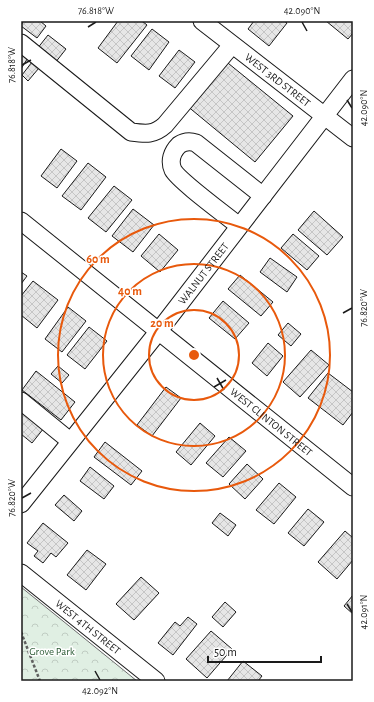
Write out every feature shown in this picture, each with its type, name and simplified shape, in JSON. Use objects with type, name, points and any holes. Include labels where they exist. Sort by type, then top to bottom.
[{"type":"street","name":"WEST 3RD STREET","points":[[202,21],[353,138]]},
{"type":"street","points":[[21,43],[131,132],[147,135],[156,133],[165,125],[232,45]]},
{"type":"street","name":"WALNUT STREET","points":[[21,504],[158,332],[353,79]]},
{"type":"street","points":[[239,226],[177,176],[171,163],[171,156],[177,147],[182,143],[190,141],[196,143],[263,196]]},
{"type":"street","name":"WEST CLINTON STREET","points":[[21,221],[353,487]]},
{"type":"street","points":[[21,401],[70,441]]},
{"type":"street","name":"WEST 4TH STREET","points":[[21,573],[156,681]]},
{"type":"path","points":[[21,632],[40,681]]},
{"type":"green space","name":"Grove Park","points":[[21,587],[137,681],[21,681]]},
{"type":"building","points":[[23,21],[40,21],[46,26],[37,38],[21,26]]},
{"type":"building","points":[[118,21],[142,21],[147,25],[117,63],[98,48]]},
{"type":"building","points":[[254,21],[284,21],[287,23],[269,46],[248,29]]},
{"type":"building","points":[[326,21],[353,21],[353,33],[348,39]]},
{"type":"building","points":[[152,29],[169,42],[149,70],[131,56]]},
{"type":"building","points":[[48,35],[66,49],[55,63],[37,49]]},
{"type":"building","points":[[179,50],[195,62],[175,88],[159,76]]},
{"type":"building","points":[[21,51],[29,56],[21,69]]},
{"type":"building","points":[[223,59],[293,116],[255,162],[186,105]]},
{"type":"building","points":[[32,62],[39,68],[28,81],[22,75]]},
{"type":"building","points":[[61,149],[77,161],[57,188],[41,176]]},
{"type":"building","points":[[88,163],[106,177],[81,210],[62,196]]},
{"type":"building","points":[[114,186],[132,200],[106,232],[88,218]]},
{"type":"building","points":[[133,209],[154,225],[133,252],[112,236]]},
{"type":"building","points":[[314,211],[343,237],[327,255],[298,230]]},
{"type":"building","points":[[159,234],[178,250],[160,272],[141,256]]},
{"type":"building","points":[[293,234],[319,256],[307,270],[281,248]]},
{"type":"building","points":[[270,258],[297,277],[287,292],[260,272]]},
{"type":"building","points":[[21,272],[27,276],[21,284]]},
{"type":"building","points":[[240,275],[273,302],[261,316],[228,289]]},
{"type":"building","points":[[33,281],[58,300],[37,328],[21,315],[21,296]]},
{"type":"building","points":[[223,301],[249,323],[235,339],[209,318]]},
{"type":"building","points":[[68,307],[86,321],[62,352],[45,339]]},
{"type":"building","points":[[288,323],[301,334],[291,346],[278,335]]},
{"type":"building","points":[[89,327],[107,341],[85,369],[67,355]]},
{"type":"building","points":[[268,343],[283,356],[267,376],[252,363]]},
{"type":"building","points":[[311,350],[329,365],[300,397],[283,382]]},
{"type":"building","points":[[58,366],[69,375],[62,383],[51,374]]},
{"type":"building","points":[[36,371],[75,402],[61,420],[22,390]]},
{"type":"building","points":[[328,373],[353,392],[353,412],[343,425],[308,398]]},
{"type":"building","points":[[166,387],[181,398],[152,436],[137,425]]},
{"type":"building","points":[[21,410],[44,428],[32,443],[21,434]]},
{"type":"building","points":[[200,423],[215,436],[191,465],[176,452]]},
{"type":"building","points":[[229,437],[246,451],[223,477],[206,463]]},
{"type":"building","points":[[105,442],[142,471],[131,485],[94,457]]},
{"type":"building","points":[[247,464],[263,479],[245,499],[229,484]]},
{"type":"building","points":[[90,467],[114,486],[104,499],[80,481]]},
{"type":"building","points":[[279,483],[296,497],[274,524],[256,510]]},
{"type":"building","points":[[64,495],[82,511],[74,521],[55,505]]},
{"type":"building","points":[[308,509],[324,522],[304,546],[288,533]]},
{"type":"building","points":[[220,513],[236,525],[228,536],[212,523]]},
{"type":"building","points":[[43,523],[68,543],[56,557],[51,553],[43,563],[34,556],[38,551],[27,543]]},
{"type":"building","points":[[345,531],[353,538],[353,560],[337,579],[318,562]]},
{"type":"building","points":[[87,550],[106,564],[86,590],[67,575]]},
{"type":"building","points":[[141,577],[159,593],[134,620],[116,604]]},
{"type":"building","points":[[353,595],[353,614],[344,606]]},
{"type":"building","points":[[225,602],[236,612],[223,627],[212,617]]},
{"type":"building","points":[[188,617],[197,624],[173,655],[158,643],[175,622],[180,626]]},
{"type":"building","points":[[211,631],[232,649],[207,678],[186,659]]},
{"type":"building","points":[[243,661],[262,676],[258,681],[227,681]]}]
